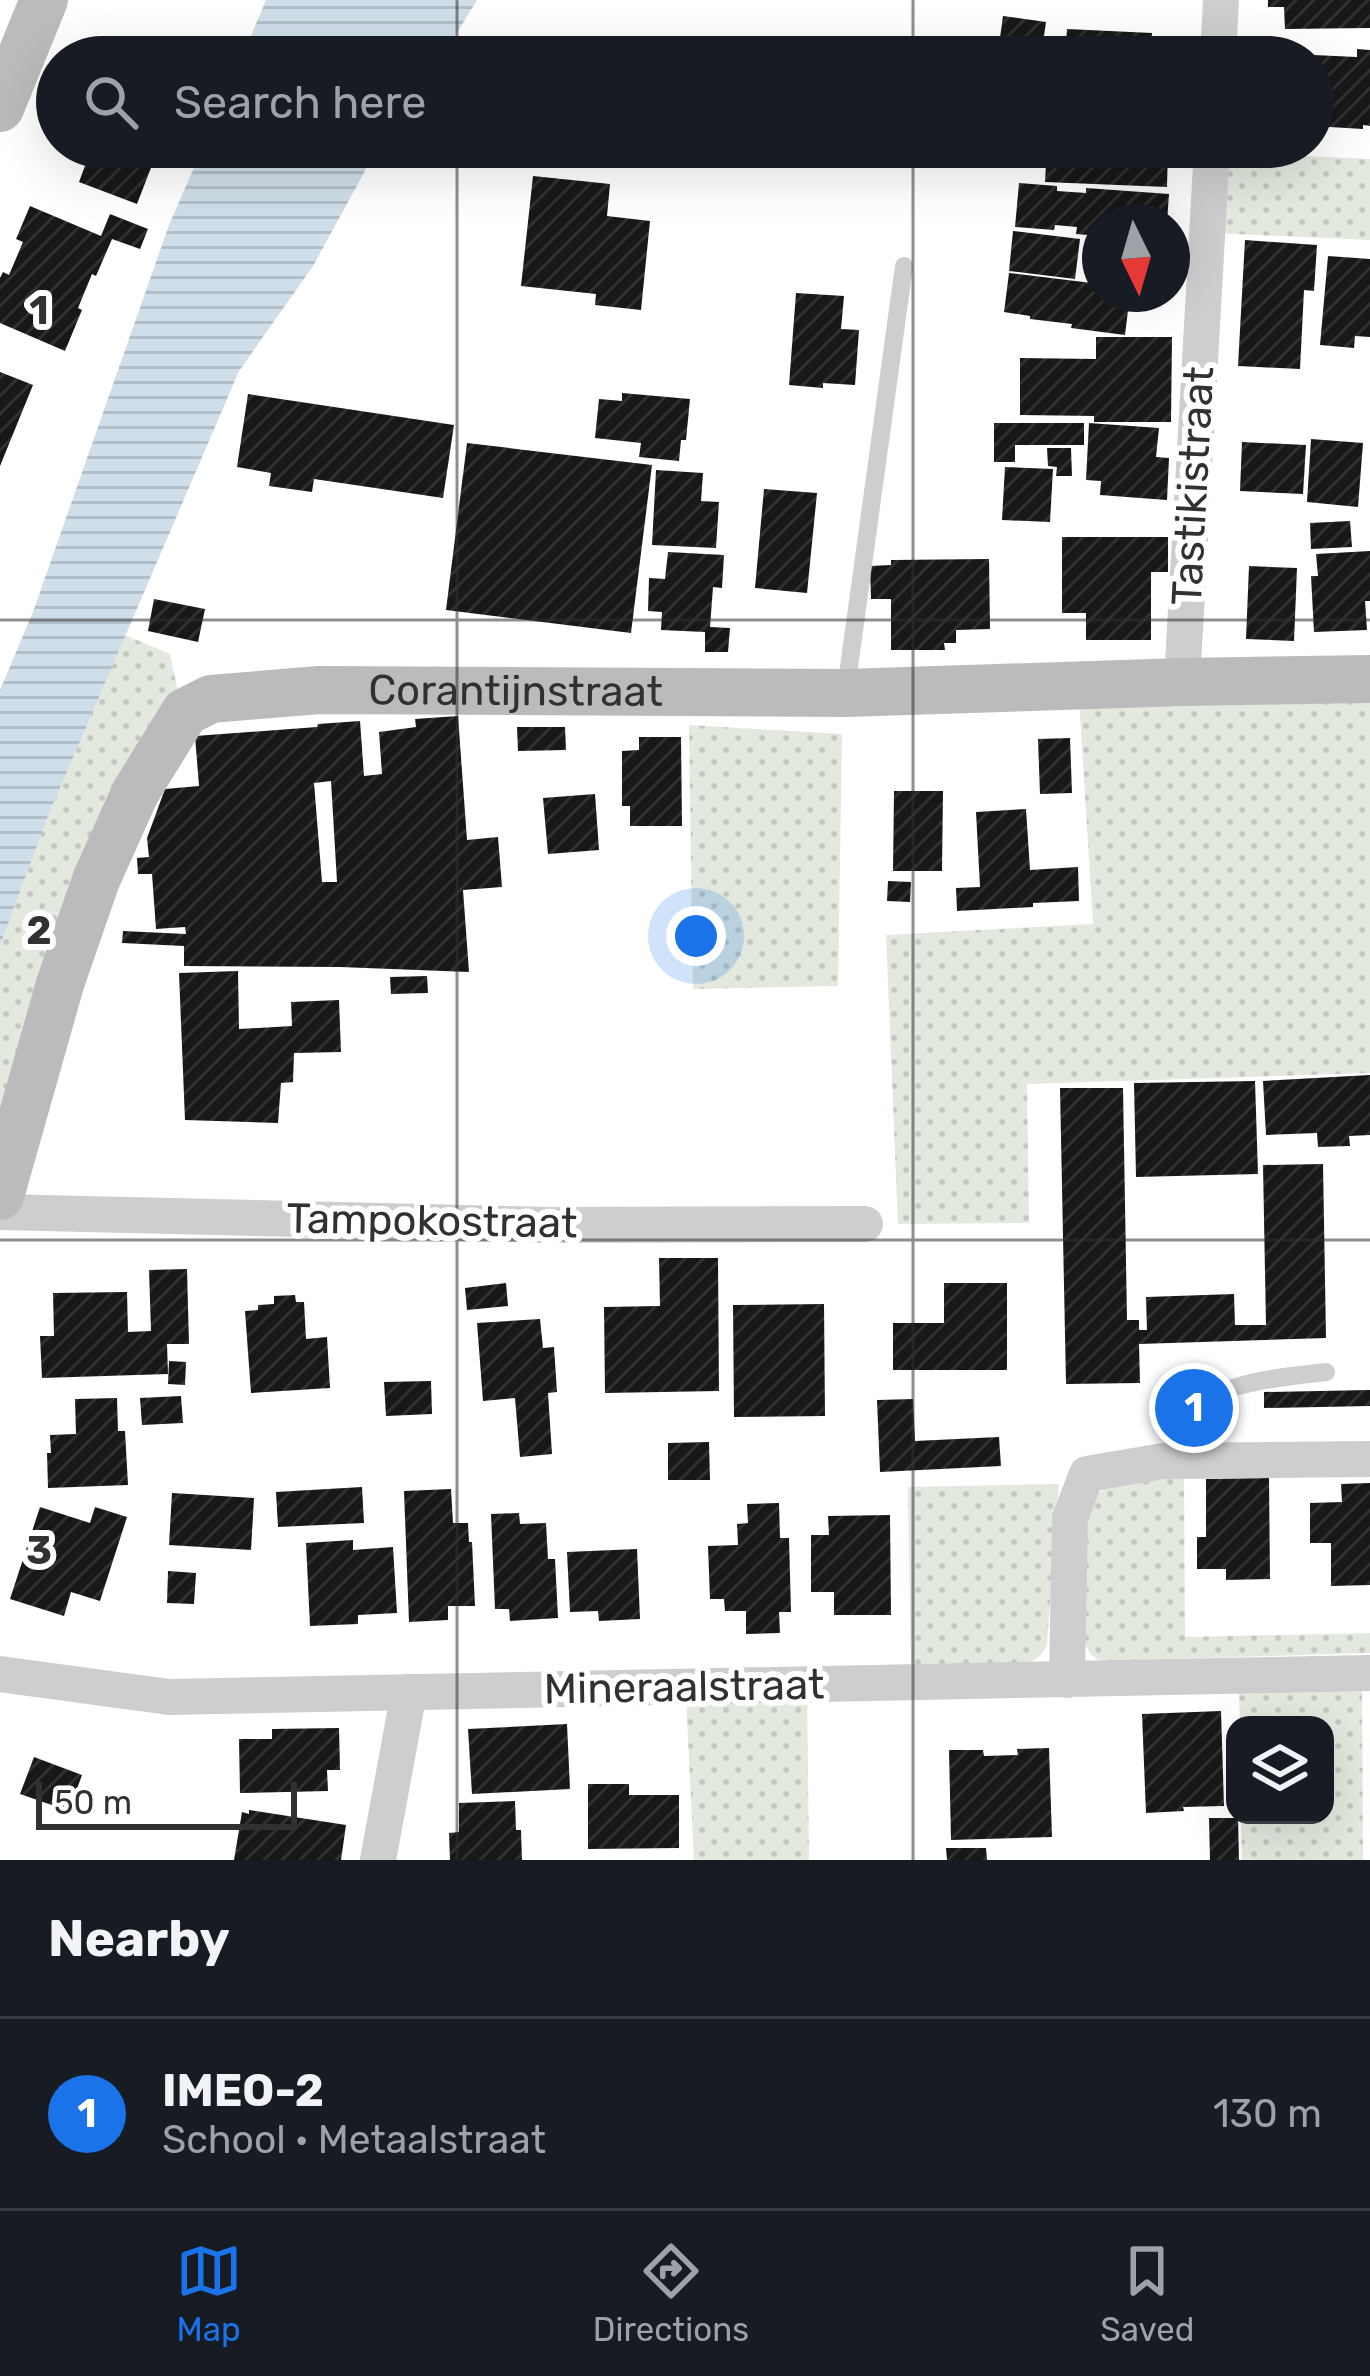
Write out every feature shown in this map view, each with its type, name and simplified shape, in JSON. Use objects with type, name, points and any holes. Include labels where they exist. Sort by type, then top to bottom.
[{"type":"street","points":[[0,108],[44,0]]},
{"type":"street","points":[[1218,36],[1221,0]]},
{"type":"street","name":"Tastikistraat","points":[[1182,682],[1211,168]]},
{"type":"street","name":"Corantijnstraat","points":[[0,1196],[60,983],[96,880],[135,793],[185,712],[211,699],[319,690],[846,693],[1370,679]]},
{"type":"street","name":"Tampokostraat","points":[[0,1212],[528,1224],[865,1223]]},
{"type":"street","points":[[1067,1680],[1070,1518],[1087,1474],[1163,1461],[1370,1460]]},
{"type":"street","name":"Mineraalstraat","points":[[0,1674],[169,1697],[1370,1673]]},
{"type":"street","points":[[378,1860],[409,1692]]},
{"type":"lane","points":[[846,693],[904,266]]},
{"type":"lane","points":[[1206,1460],[1207,1418],[1215,1396],[1260,1381],[1325,1372]]},
{"type":"shaded area","points":[[266,0],[477,0],[455,36],[251,36]]},
{"type":"shaded area","points":[[1334,157],[1370,159],[1370,240],[1213,233],[1218,168],[1334,168]]},
{"type":"shaded area","points":[[194,168],[367,168],[313,266],[239,371],[48,816],[0,946],[0,690],[33,612],[169,225]]},
{"type":"shaded area","points":[[125,635],[170,654],[179,697],[0,1149],[0,946],[48,816]]},
{"type":"shaded area","points":[[1370,691],[1370,1073],[1027,1084],[1029,1223],[898,1224],[886,935],[1093,924],[1079,698]]},
{"type":"shaded area","points":[[689,725],[842,734],[838,986],[693,989]]},
{"type":"shaded area","points":[[1184,1473],[1185,1637],[1370,1633],[1370,1653],[1107,1661],[1092,1655],[1084,1640],[1086,1507],[1116,1483]]},
{"type":"shaded area","points":[[1059,1484],[1047,1645],[1041,1655],[1026,1666],[911,1671],[908,1487]]},
{"type":"shaded area","points":[[1362,1689],[1363,1860],[1242,1860],[1241,1824],[1334,1824],[1334,1716],[1240,1716],[1239,1691]]},
{"type":"shaded area","points":[[807,1695],[809,1860],[694,1860],[686,1698]]},
{"type":"building","points":[[1268,0],[1370,0],[1370,28],[1285,29],[1284,7],[1268,7]]},
{"type":"building","points":[[1003,16],[1046,22],[1044,36],[1000,36]]},
{"type":"building","points":[[1067,29],[1152,33],[1152,36],[1066,36]]},
{"type":"building","points":[[1357,49],[1370,50],[1370,126],[1334,127],[1334,56],[1357,57]]},
{"type":"building","points":[[84,168],[151,168],[137,204],[79,182]]},
{"type":"building","points":[[1046,168],[1167,168],[1167,187],[1045,182]]},
{"type":"building","points":[[533,176],[610,184],[607,216],[650,221],[641,310],[595,305],[596,294],[521,286]]},
{"type":"building","points":[[1019,183],[1057,186],[1057,191],[1086,193],[1086,188],[1169,194],[1168,204],[1082,204],[1082,234],[1076,234],[1077,227],[1015,227]]},
{"type":"building","points":[[30,206],[101,236],[110,214],[148,229],[140,249],[112,239],[96,276],[92,274],[65,351],[0,323],[0,278],[3,272],[9,275],[23,242],[16,239]]},
{"type":"building","points":[[1013,231],[1080,239],[1075,279],[1009,271]]},
{"type":"building","points":[[1245,240],[1317,245],[1314,291],[1304,290],[1300,369],[1238,366]]},
{"type":"building","points":[[1328,256],[1370,259],[1370,337],[1355,336],[1354,348],[1320,345]]},
{"type":"building","points":[[1009,273],[1082,282],[1082,312],[1128,312],[1125,335],[1004,312]]},
{"type":"building","points":[[796,293],[844,296],[841,329],[859,330],[855,385],[789,385]]},
{"type":"building","points":[[1096,337],[1172,337],[1171,422],[1020,415],[1020,358],[1096,359]]},
{"type":"building","points":[[0,372],[33,385],[0,466]]},
{"type":"building","points":[[622,393],[690,399],[679,461],[639,457],[641,443],[595,438],[599,399],[622,401]]},
{"type":"building","points":[[248,394],[454,425],[443,498],[314,479],[312,492],[269,486],[271,473],[237,467]]},
{"type":"building","points":[[994,423],[1084,423],[1084,445],[1015,445],[1015,462],[994,462]]},
{"type":"building","points":[[1089,423],[1159,428],[1156,457],[1169,458],[1167,500],[1100,495],[1101,481],[1086,480]]},
{"type":"building","points":[[1311,439],[1363,443],[1358,507],[1307,502]]},
{"type":"building","points":[[1242,442],[1306,445],[1303,494],[1240,491]]},
{"type":"building","points":[[467,443],[652,465],[631,633],[446,610]]},
{"type":"building","points":[[1047,448],[1071,448],[1072,476],[1056,476],[1057,467],[1048,466]]},
{"type":"building","points":[[1005,467],[1053,469],[1050,522],[1002,520]]},
{"type":"building","points":[[656,470],[703,473],[701,501],[719,502],[716,548],[652,545]]},
{"type":"building","points":[[764,489],[817,493],[807,593],[755,588]]},
{"type":"building","points":[[1350,521],[1352,547],[1311,549],[1310,523]]},
{"type":"building","points":[[1062,537],[1168,537],[1168,572],[1151,572],[1151,640],[1086,640],[1086,613],[1062,613]]},
{"type":"building","points":[[1370,551],[1367,630],[1314,632],[1311,576],[1318,576],[1316,554]]},
{"type":"building","points":[[668,552],[724,555],[722,588],[713,587],[710,627],[730,628],[728,652],[705,652],[705,632],[661,630],[662,612],[648,611],[649,578],[665,579]]},
{"type":"building","points":[[989,559],[990,629],[956,630],[956,643],[944,643],[945,650],[891,650],[891,599],[871,599],[870,566],[891,565],[891,560]]},
{"type":"building","points":[[1249,566],[1297,568],[1294,641],[1246,639]]},
{"type":"building","points":[[154,599],[205,609],[198,642],[148,631]]},
{"type":"building","points":[[458,716],[467,840],[498,837],[502,887],[463,890],[469,972],[184,966],[184,946],[122,943],[123,931],[186,934],[185,927],[156,929],[152,874],[138,874],[137,858],[149,857],[147,838],[165,789],[199,786],[195,736],[360,721],[364,776],[382,774],[379,732],[416,727],[415,719]],"holes":[[[331,781],[337,882],[322,882],[314,783]]]},
{"type":"building","points":[[517,727],[565,727],[566,750],[518,751]]},
{"type":"building","points":[[639,737],[681,737],[682,826],[630,826],[630,806],[622,806],[622,751],[639,750]]},
{"type":"building","points":[[1070,738],[1072,793],[1040,794],[1038,739]]},
{"type":"building","points":[[894,791],[943,791],[942,871],[893,871]]},
{"type":"building","points":[[595,794],[599,850],[548,854],[543,798]]},
{"type":"building","points":[[1026,809],[1030,870],[1078,867],[1079,901],[957,911],[956,888],[980,887],[976,812]]},
{"type":"building","points":[[888,881],[911,882],[910,902],[887,901]]},
{"type":"building","points":[[238,971],[239,1029],[292,1026],[291,1002],[339,1000],[341,1052],[294,1053],[293,1082],[281,1083],[278,1123],[185,1120],[179,973]]},
{"type":"building","points":[[427,976],[428,993],[391,994],[390,977]]},
{"type":"building","points":[[1370,1075],[1370,1135],[1349,1136],[1350,1146],[1318,1147],[1317,1133],[1266,1135],[1263,1081]]},
{"type":"building","points":[[1255,1081],[1258,1174],[1136,1177],[1134,1083]]},
{"type":"building","points":[[1060,1088],[1123,1088],[1127,1320],[1139,1320],[1139,1330],[1147,1330],[1146,1297],[1234,1294],[1235,1325],[1266,1325],[1263,1165],[1323,1164],[1326,1338],[1139,1344],[1140,1383],[1066,1384]]},
{"type":"building","points":[[659,1258],[718,1258],[719,1391],[605,1393],[604,1307],[660,1306]]},
{"type":"building","points":[[187,1269],[189,1344],[167,1344],[168,1374],[42,1378],[40,1336],[54,1336],[53,1293],[127,1292],[128,1332],[151,1331],[149,1270]]},
{"type":"building","points":[[506,1283],[508,1306],[467,1310],[465,1288]]},
{"type":"building","points":[[944,1283],[1007,1283],[1007,1370],[893,1370],[893,1323],[944,1323]]},
{"type":"building","points":[[295,1295],[296,1302],[304,1302],[306,1339],[327,1337],[330,1388],[251,1393],[245,1311],[274,1304],[274,1296]]},
{"type":"building","points":[[824,1304],[825,1416],[734,1417],[733,1305]]},
{"type":"building","points":[[540,1319],[543,1348],[554,1347],[557,1392],[548,1393],[552,1454],[520,1457],[515,1398],[483,1401],[477,1323]]},
{"type":"building","points":[[169,1361],[186,1362],[185,1385],[168,1384]]},
{"type":"building","points":[[431,1381],[432,1414],[386,1416],[384,1382]]},
{"type":"building","points":[[1370,1390],[1370,1406],[1264,1408],[1264,1392]]},
{"type":"building","points":[[181,1396],[183,1423],[142,1425],[140,1398]]},
{"type":"building","points":[[117,1398],[118,1431],[125,1431],[128,1485],[48,1488],[50,1435],[76,1434],[75,1399]]},
{"type":"building","points":[[913,1399],[915,1441],[999,1437],[1001,1466],[880,1472],[877,1400]]},
{"type":"building","points":[[709,1442],[710,1480],[668,1480],[668,1443]]},
{"type":"building","points":[[1269,1478],[1270,1579],[1226,1580],[1226,1569],[1197,1569],[1197,1537],[1206,1537],[1206,1479]]},
{"type":"building","points":[[1370,1483],[1370,1585],[1331,1586],[1331,1543],[1310,1543],[1310,1503],[1342,1502],[1341,1484]]},
{"type":"building","points":[[362,1487],[364,1523],[278,1527],[276,1492]]},
{"type":"building","points":[[451,1489],[453,1523],[468,1523],[472,1542],[475,1606],[448,1606],[448,1620],[409,1622],[404,1491]]},
{"type":"building","points":[[172,1493],[254,1498],[251,1550],[169,1545]]},
{"type":"building","points":[[779,1503],[780,1538],[789,1538],[791,1612],[779,1612],[780,1633],[746,1634],[746,1611],[725,1611],[724,1599],[710,1599],[708,1546],[738,1545],[737,1524],[748,1523],[747,1504]]},
{"type":"building","points":[[40,1507],[90,1523],[95,1507],[127,1517],[100,1601],[71,1592],[64,1616],[10,1599]]},
{"type":"building","points":[[519,1513],[520,1524],[546,1523],[548,1559],[555,1559],[558,1618],[510,1621],[509,1609],[495,1609],[491,1514]]},
{"type":"building","points":[[890,1515],[891,1615],[834,1615],[834,1592],[811,1592],[811,1535],[829,1535],[828,1516]]},
{"type":"building","points":[[353,1540],[353,1550],[393,1547],[397,1613],[358,1615],[358,1624],[310,1626],[306,1543]]},
{"type":"building","points":[[637,1549],[640,1619],[599,1621],[598,1611],[570,1612],[567,1552]]},
{"type":"building","points":[[168,1571],[196,1573],[194,1604],[167,1603]]},
{"type":"building","points":[[1221,1711],[1224,1806],[1146,1813],[1142,1714]]},
{"type":"building","points":[[567,1724],[570,1789],[472,1794],[468,1729]]},
{"type":"building","points":[[339,1728],[340,1770],[327,1770],[328,1791],[240,1793],[239,1739],[272,1739],[272,1729]]},
{"type":"building","points":[[1049,1748],[1052,1837],[951,1840],[949,1750],[983,1750],[984,1756]]},
{"type":"building","points":[[34,1757],[82,1775],[69,1811],[20,1794]]},
{"type":"building","points":[[588,1784],[629,1784],[629,1795],[679,1795],[679,1848],[588,1849]]},
{"type":"building","points":[[515,1801],[522,1860],[450,1860],[449,1833],[459,1832],[459,1803]]},
{"type":"building","points":[[249,1810],[346,1825],[341,1860],[234,1860],[242,1812],[249,1814]]},
{"type":"building","points":[[1209,1818],[1238,1824],[1239,1860],[1210,1860]]},
{"type":"building","points":[[946,1848],[986,1848],[987,1860],[947,1860]]},
{"type":"place","name":"IMEO-2","points":[[1194,1408]]}]
